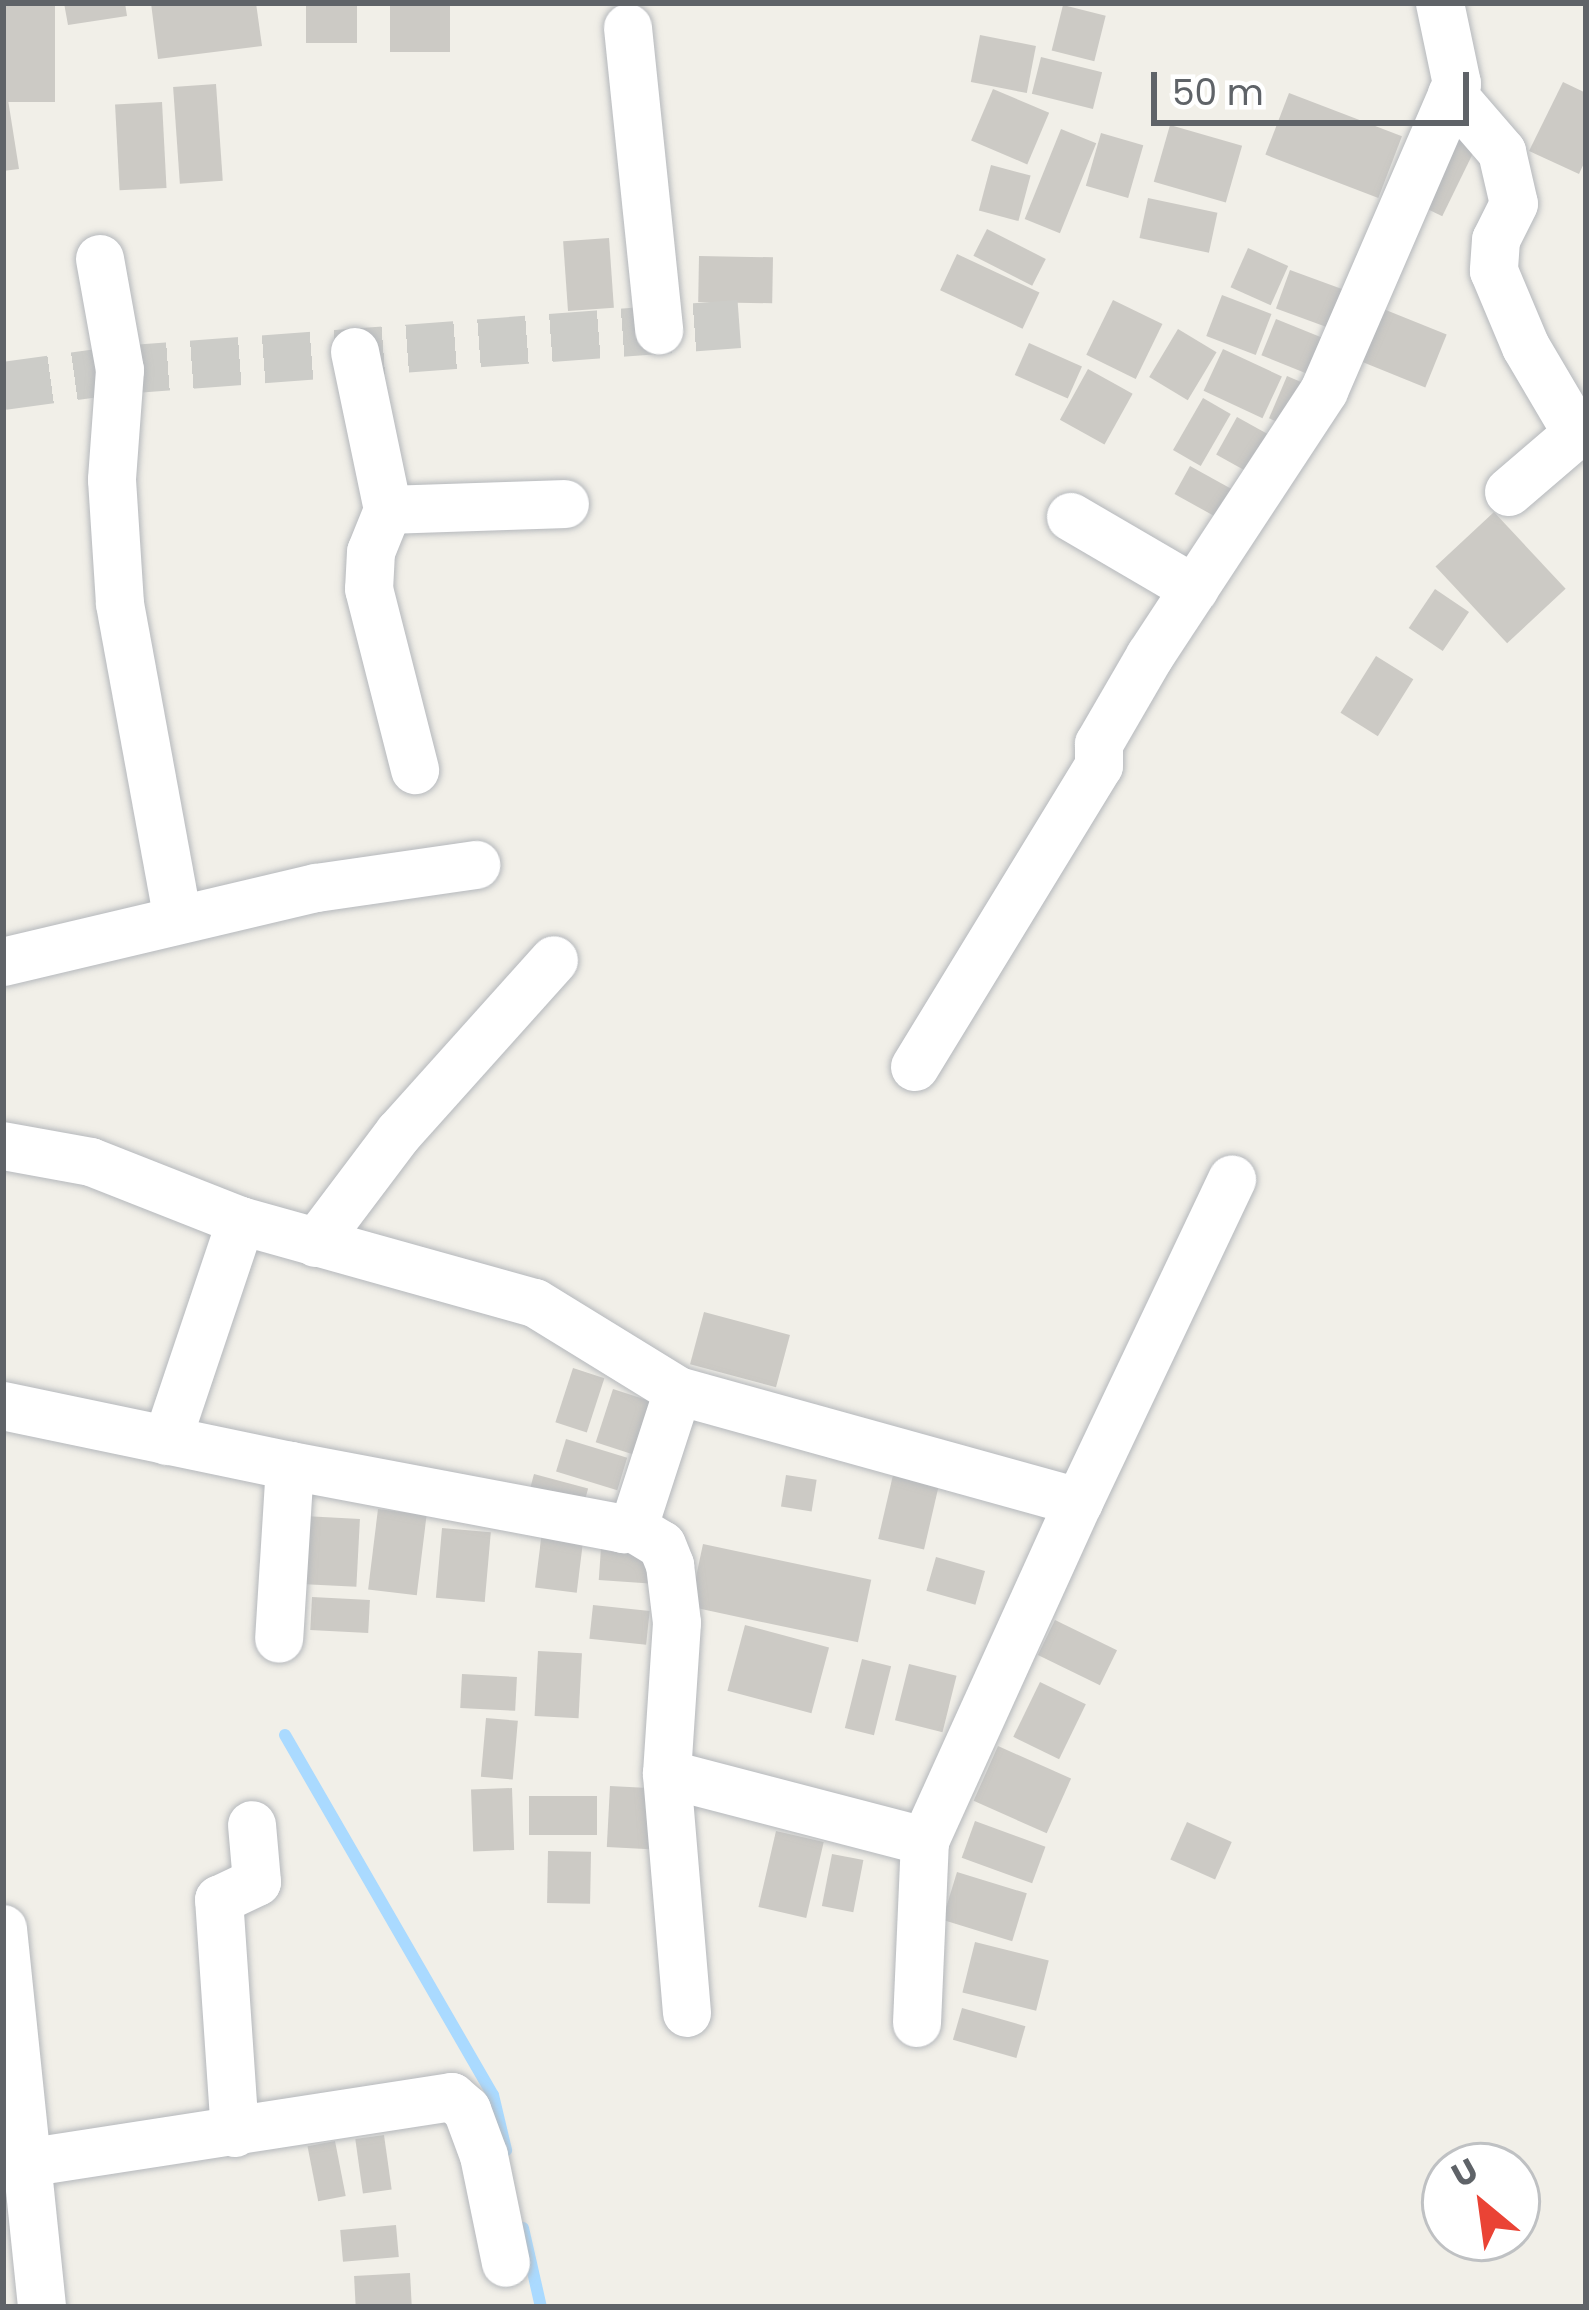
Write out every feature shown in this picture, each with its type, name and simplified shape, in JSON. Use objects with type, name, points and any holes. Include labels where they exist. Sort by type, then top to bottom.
[{"type":"street","points":[[915,1067],[1099,766],[1099,744],[1324,391],[1457,84],[1439,3]]},
{"type":"street","points":[[628,28],[659,330]]},
{"type":"street","points":[[1452,94],[1502,152],[1514,204],[1496,240],[1494,271],[1526,347],[1581,429],[1509,491]]},
{"type":"street","points":[[100,259],[120,370],[112,481],[120,604],[178,920]]},
{"type":"street","points":[[355,352],[388,510],[370,552],[369,590],[416,770]]},
{"type":"street","points":[[388,510],[565,504]]},
{"type":"street","points":[[1071,517],[1194,589]]},
{"type":"street","points":[[3,962],[178,920],[476,865]]},
{"type":"street","points":[[316,1244],[399,1132],[554,960]]},
{"type":"street","points":[[3,1146],[91,1162],[242,1221],[563,1314],[630,1366],[678,1391],[1079,1502]]},
{"type":"street","points":[[917,2023],[925,1841],[1232,1180]]},
{"type":"street","points":[[167,1441],[242,1221]]},
{"type":"street","points":[[631,1526],[678,1391]]},
{"type":"street","points":[[3,1406],[618,1530],[631,1526],[662,1545],[670,1564],[677,1623],[667,1774],[686,2014]]},
{"type":"street","points":[[280,1639],[290,1466]]},
{"type":"street","points":[[667,1774],[925,1841]]},
{"type":"street","points":[[235,2133],[219,1900],[257,1882],[252,1825]]},
{"type":"street","points":[[3,1929],[32,2162],[42,2307]]},
{"type":"street","points":[[32,2162],[235,2133],[433,2096],[459,2099],[484,2156],[506,2263]]},
{"type":"building","points":[[4,3],[55,3],[55,102],[4,102]]},
{"type":"building","points":[[64,3],[125,3],[127,16],[68,25]]},
{"type":"building","points":[[151,3],[256,3],[262,46],[158,59]]},
{"type":"building","points":[[306,3],[357,3],[357,43],[306,43]]},
{"type":"building","points":[[390,3],[450,3],[450,52],[390,52]]},
{"type":"building","points":[[1063,5],[1106,16],[1094,61],[1052,51]]},
{"type":"building","points":[[980,35],[1036,46],[1027,93],[971,82]]},
{"type":"building","points":[[1041,57],[1102,72],[1093,109],[1032,94]]},
{"type":"building","points":[[3,68],[19,169],[3,171]]},
{"type":"building","points":[[1563,82],[1586,93],[1586,159],[1579,174],[1529,151]]},
{"type":"building","points":[[216,84],[223,181],[180,184],[173,87]]},
{"type":"building","points":[[993,89],[1049,113],[1027,164],[971,141]]},
{"type":"building","points":[[1289,93],[1402,136],[1378,198],[1265,155]]},
{"type":"building","points":[[162,102],[167,188],[120,190],[115,104]]},
{"type":"building","points":[[1448,120],[1481,136],[1442,216],[1409,200]]},
{"type":"building","points":[[1170,125],[1242,146],[1226,202],[1154,182]]},
{"type":"building","points":[[1061,129],[1096,143],[1060,233],[1025,219]]},
{"type":"building","points":[[1101,133],[1143,145],[1128,198],[1086,186]]},
{"type":"building","points":[[991,165],[1031,176],[1018,221],[979,210]]},
{"type":"building","points":[[1148,198],[1217,213],[1209,253],[1139,238]]},
{"type":"building","points":[[987,229],[1046,259],[1032,286],[973,256]]},
{"type":"building","points":[[609,238],[614,308],[568,311],[563,241]]},
{"type":"building","points":[[1248,248],[1288,266],[1271,305],[1231,287]]},
{"type":"building","points":[[957,254],[1039,292],[1023,329],[940,290]]},
{"type":"building","points":[[699,256],[773,257],[772,303],[698,302]]},
{"type":"building","points":[[1290,270],[1343,289],[1329,328],[1276,309]]},
{"type":"building","points":[[1222,295],[1271,314],[1256,355],[1206,336]]},
{"type":"building","points":[[1113,300],[1162,324],[1136,379],[1086,355]]},
{"type":"building","points":[[1366,302],[1447,335],[1425,387],[1345,355]]},
{"type":"building","points":[[1276,319],[1326,339],[1311,375],[1261,355]]},
{"type":"building","points":[[1178,329],[1217,352],[1188,400],[1149,377]]},
{"type":"building","points":[[1029,343],[1082,367],[1068,399],[1015,375]]},
{"type":"building","points":[[1223,349],[1282,376],[1262,418],[1204,391]]},
{"type":"building","points":[[1088,369],[1133,394],[1104,444],[1060,420]]},
{"type":"building","points":[[1287,376],[1313,387],[1295,429],[1269,418]]},
{"type":"building","points":[[1203,398],[1231,414],[1201,466],[1173,450]]},
{"type":"building","points":[[1237,417],[1269,435],[1249,473],[1216,455]]},
{"type":"building","points":[[1190,466],[1247,498],[1231,526],[1174,494]]},
{"type":"building","points":[[1494,512],[1566,589],[1507,643],[1435,567]]},
{"type":"building","points":[[1435,589],[1469,612],[1443,651],[1409,628]]},
{"type":"building","points":[[1376,656],[1413,679],[1378,736],[1340,713]]},
{"type":"building","points":[[704,1312],[790,1335],[776,1387],[690,1364]]},
{"type":"building","points":[[573,1368],[604,1378],[587,1432],[555,1422]]},
{"type":"building","points":[[613,1389],[653,1402],[636,1455],[596,1442]]},
{"type":"building","points":[[566,1439],[627,1458],[617,1490],[556,1472]]},
{"type":"building","points":[[896,1462],[942,1473],[924,1550],[878,1539]]},
{"type":"building","points":[[534,1474],[588,1488],[579,1521],[525,1507]]},
{"type":"building","points":[[786,1475],[817,1480],[812,1511],[781,1507]]},
{"type":"building","points":[[378,1509],[427,1515],[417,1595],[368,1589]]},
{"type":"building","points":[[304,1516],[360,1519],[356,1587],[300,1584]]},
{"type":"building","points":[[442,1528],[491,1532],[485,1602],[436,1598]]},
{"type":"building","points":[[542,1531],[584,1536],[577,1593],[535,1588]]},
{"type":"building","points":[[703,1544],[871,1580],[858,1642],[690,1607]]},
{"type":"building","points":[[601,1548],[652,1552],[650,1583],[599,1580]]},
{"type":"building","points":[[936,1557],[985,1571],[975,1605],[926,1591]]},
{"type":"building","points":[[312,1597],[370,1600],[368,1633],[310,1630]]},
{"type":"building","points":[[593,1605],[650,1611],[646,1645],[589,1639]]},
{"type":"building","points":[[1055,1620],[1117,1650],[1100,1685],[1038,1655]]},
{"type":"building","points":[[745,1625],[829,1648],[811,1713],[727,1691]]},
{"type":"building","points":[[538,1651],[582,1653],[579,1718],[535,1716]]},
{"type":"building","points":[[862,1659],[891,1666],[874,1735],[845,1728]]},
{"type":"building","points":[[909,1664],[957,1676],[943,1732],[895,1720]]},
{"type":"building","points":[[462,1674],[517,1677],[515,1711],[460,1708]]},
{"type":"building","points":[[1040,1682],[1086,1704],[1059,1759],[1013,1737]]},
{"type":"building","points":[[486,1718],[518,1721],[513,1780],[481,1777]]},
{"type":"building","points":[[998,1746],[1071,1779],[1047,1833],[974,1801]]},
{"type":"building","points":[[610,1786],[663,1789],[660,1850],[607,1847]]},
{"type":"building","points":[[512,1788],[514,1850],[473,1851],[471,1789]]},
{"type":"building","points":[[529,1796],[597,1796],[597,1835],[529,1835]]},
{"type":"building","points":[[975,1821],[1045,1847],[1032,1883],[962,1858]]},
{"type":"building","points":[[1187,1822],[1232,1842],[1215,1879],[1170,1859]]},
{"type":"building","points":[[776,1831],[824,1842],[806,1918],[758,1907]]},
{"type":"building","points":[[548,1851],[591,1852],[590,1904],[547,1903]]},
{"type":"building","points":[[832,1854],[863,1860],[853,1912],[822,1906]]},
{"type":"building","points":[[957,1872],[1027,1893],[1012,1941],[942,1920]]},
{"type":"building","points":[[975,1942],[1049,1960],[1036,2011],[962,1992]]},
{"type":"building","points":[[962,2008],[1025,2026],[1016,2058],[953,2040]]},
{"type":"building","points":[[384,2135],[392,2189],[363,2194],[355,2139]]},
{"type":"building","points":[[335,2141],[346,2196],[318,2201],[308,2146]]},
{"type":"building","points":[[396,2225],[399,2257],[343,2262],[340,2230]]},
{"type":"building","points":[[410,2273],[412,2307],[356,2307],[354,2276]]},
{"type":"waterway","points":[[285,1735],[493,2095],[506,2150]]},
{"type":"waterway","points":[[523,2228],[541,2307]]},
{"type":"tunnel","points":[[3,386],[120,370],[739,324]]}]
